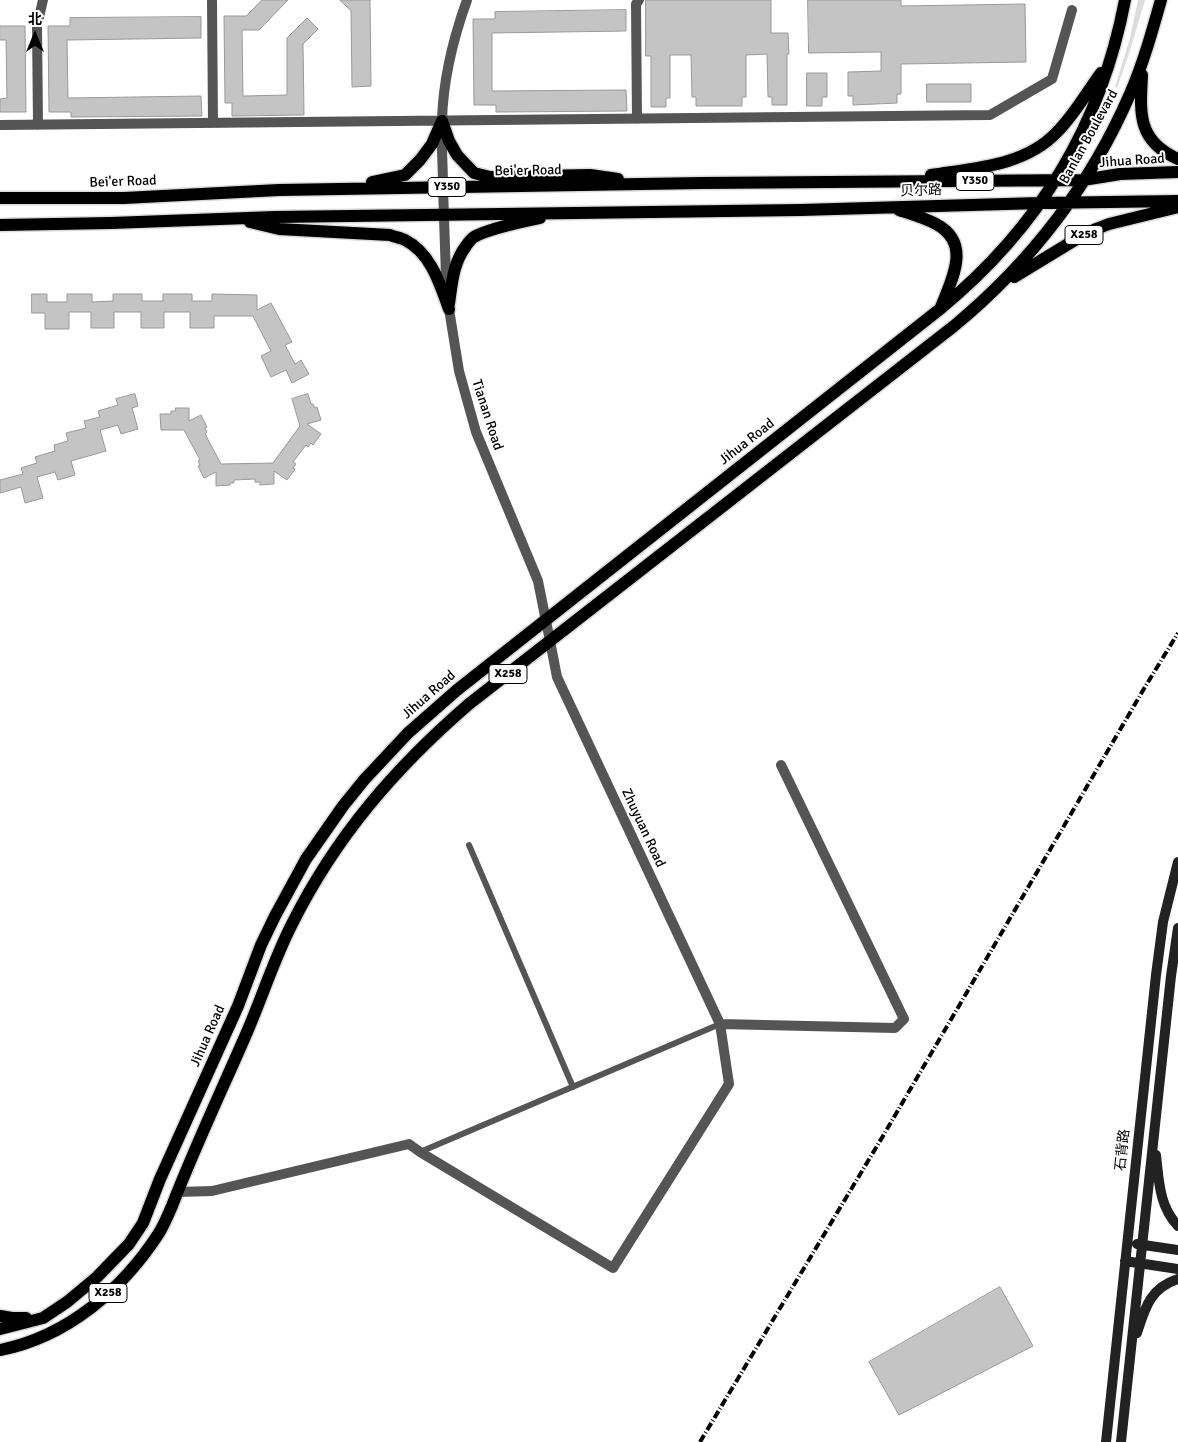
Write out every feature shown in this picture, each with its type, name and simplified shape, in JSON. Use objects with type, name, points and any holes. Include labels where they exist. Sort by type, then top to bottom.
[{"type":"main road","name":"Banlan Boulevard","points":[[1056,180],[1089,118],[1109,63],[1124,0]]},
{"type":"main road","name":"Banlan Boulevard","points":[[999,286],[1043,238],[1083,180],[1117,123],[1131,93],[1161,0]]},
{"type":"main road","points":[[1142,62],[1140,102],[1145,130],[1156,145],[1178,159]]},
{"type":"main road","points":[[894,182],[1004,163],[1027,154],[1048,141],[1065,124],[1109,63]]},
{"type":"main road","points":[[442,121],[457,156],[474,173],[490,177],[590,175],[655,184]]},
{"type":"main road","points":[[324,189],[381,181],[405,175],[432,144],[442,121]]},
{"type":"main road","name":"Jihua Road","points":[[0,1329],[43,1318],[67,1302],[97,1277],[128,1244],[143,1223],[160,1179],[238,1006],[271,923],[306,859],[329,826],[364,780],[408,733],[457,690],[959,294],[994,260],[1026,222],[1056,180],[1083,180],[1120,174],[1178,172]]},
{"type":"main road","name":"Bei'er Road","points":[[0,198],[124,198],[324,189],[1056,180]]},
{"type":"main road","points":[[1040,203],[1178,201]]},
{"type":"main road","name":"贝尔路","points":[[892,207],[1040,203]]},
{"type":"main road","points":[[892,207],[935,223],[946,232],[954,244],[957,257],[956,271],[940,309]]},
{"type":"main road","name":"Y350","points":[[0,225],[233,218],[892,207]]},
{"type":"main road","name":"X258","points":[[0,1350],[20,1345],[62,1327],[102,1299],[131,1271],[160,1232],[256,1012],[278,953],[292,924],[340,843],[378,793],[421,746],[468,704],[954,326],[999,286],[1096,229],[1178,207]]},
{"type":"main road","points":[[449,309],[456,262],[472,238],[494,229],[566,213]]},
{"type":"main road","points":[[233,218],[279,229],[390,235],[406,241],[423,255],[430,266],[439,281],[449,309]]},
{"type":"main road","name":"石背路","points":[[1106,1442],[1156,975],[1164,922],[1178,862]]},
{"type":"main road","name":"石背路","points":[[1121,1442],[1171,976],[1178,928]]},
{"type":"main road","points":[[1154,1135],[1160,1195],[1167,1212],[1178,1226]]},
{"type":"main road","points":[[1127,1242],[1178,1250]]},
{"type":"main road","points":[[1125,1261],[1178,1269]]},
{"type":"main road","points":[[1130,1358],[1147,1304],[1151,1297],[1163,1286],[1178,1279]]},
{"type":"main road","points":[[0,1316],[43,1318]]},
{"type":"street","points":[[38,125],[36,26],[43,0]]},
{"type":"street","points":[[212,0],[213,123]]},
{"type":"street","name":"Tianan Road","points":[[466,0],[450,54],[442,121],[444,246],[449,309],[459,371],[476,432],[538,581],[550,641]]},
{"type":"street","points":[[637,119],[636,4],[639,0]]},
{"type":"street","points":[[0,125],[990,115],[1052,79],[1072,10]]},
{"type":"street","name":"Zhuyuan Road","points":[[420,1152],[613,1268],[729,1084],[720,1024],[557,678],[550,641]]},
{"type":"street","points":[[720,1024],[894,1028],[904,1019],[781,765]]},
{"type":"street","points":[[178,1192],[212,1191],[409,1144],[420,1152]]},
{"type":"lane","points":[[468,845],[573,1086]]},
{"type":"lane","points":[[420,1152],[720,1024]]},
{"type":"shaded area","points":[[1138,0],[1145,0],[1117,88],[1115,87],[1130,38]]},
{"type":"building","points":[[262,0],[288,0],[259,30],[242,30],[243,96],[287,95],[287,38],[307,18],[318,29],[303,44],[304,115],[232,116],[232,103],[225,103],[224,16],[246,16]]},
{"type":"building","points":[[340,0],[370,0],[371,86],[352,87],[351,11]]},
{"type":"building","points":[[646,0],[771,0],[771,33],[788,33],[787,105],[772,105],[772,97],[768,97],[767,54],[746,55],[746,97],[742,97],[742,106],[696,106],[696,97],[692,97],[691,55],[670,55],[670,98],[666,98],[666,107],[651,107],[651,56],[646,56]]},
{"type":"building","points":[[808,0],[901,0],[901,6],[1025,4],[1026,62],[901,64],[901,94],[897,94],[897,103],[853,105],[853,96],[848,96],[848,72],[881,71],[881,52],[809,53]]},
{"type":"building","points":[[626,10],[626,31],[492,33],[492,91],[626,90],[627,111],[496,112],[496,105],[474,105],[473,19],[495,19],[495,12]]},
{"type":"building","points":[[201,17],[201,38],[67,40],[68,98],[201,96],[202,116],[71,117],[71,112],[49,112],[48,26],[70,26],[70,18]]},
{"type":"building","points":[[0,26],[25,26],[26,112],[0,112],[0,99],[7,98],[6,40],[0,40]]},
{"type":"building","points":[[807,73],[827,73],[827,97],[822,97],[822,106],[807,106]]},
{"type":"building","points":[[927,84],[971,84],[971,102],[927,102]]},
{"type":"building","points":[[32,294],[47,294],[47,302],[67,302],[67,294],[92,294],[92,302],[113,301],[113,294],[142,294],[142,301],[163,301],[163,294],[192,294],[192,301],[212,301],[212,294],[257,295],[257,310],[271,303],[292,342],[285,345],[295,364],[301,360],[309,374],[292,383],[286,370],[271,377],[261,356],[271,351],[253,316],[214,316],[214,328],[190,328],[190,312],[164,312],[164,328],[141,328],[141,312],[114,312],[114,328],[91,328],[91,312],[69,312],[69,329],[45,329],[45,313],[32,313]]},
{"type":"building","points":[[135,394],[138,406],[132,408],[138,429],[121,434],[118,425],[100,430],[106,451],[71,461],[75,475],[58,480],[55,472],[37,477],[43,498],[25,503],[21,487],[0,493],[0,480],[23,474],[21,468],[37,463],[35,457],[55,451],[54,445],[68,441],[66,433],[86,428],[84,421],[100,417],[98,411],[118,405],[116,399]]},
{"type":"building","points":[[308,394],[311,404],[315,408],[317,407],[321,420],[307,424],[321,434],[313,445],[311,443],[308,447],[306,445],[293,462],[296,464],[293,468],[295,469],[287,480],[274,471],[274,484],[260,485],[260,482],[255,482],[255,479],[234,480],[234,483],[230,483],[230,485],[216,486],[216,472],[204,478],[198,466],[200,465],[198,461],[200,460],[184,430],[161,430],[160,414],[171,414],[171,411],[176,411],[175,408],[189,408],[189,421],[201,415],[207,427],[205,428],[207,432],[205,434],[221,464],[273,463],[300,426],[292,399]]},
{"type":"building","points":[[1000,1287],[1033,1346],[899,1415],[869,1362]]},
{"type":"railway","points":[[700,1442],[883,1136],[1178,633]]}]
